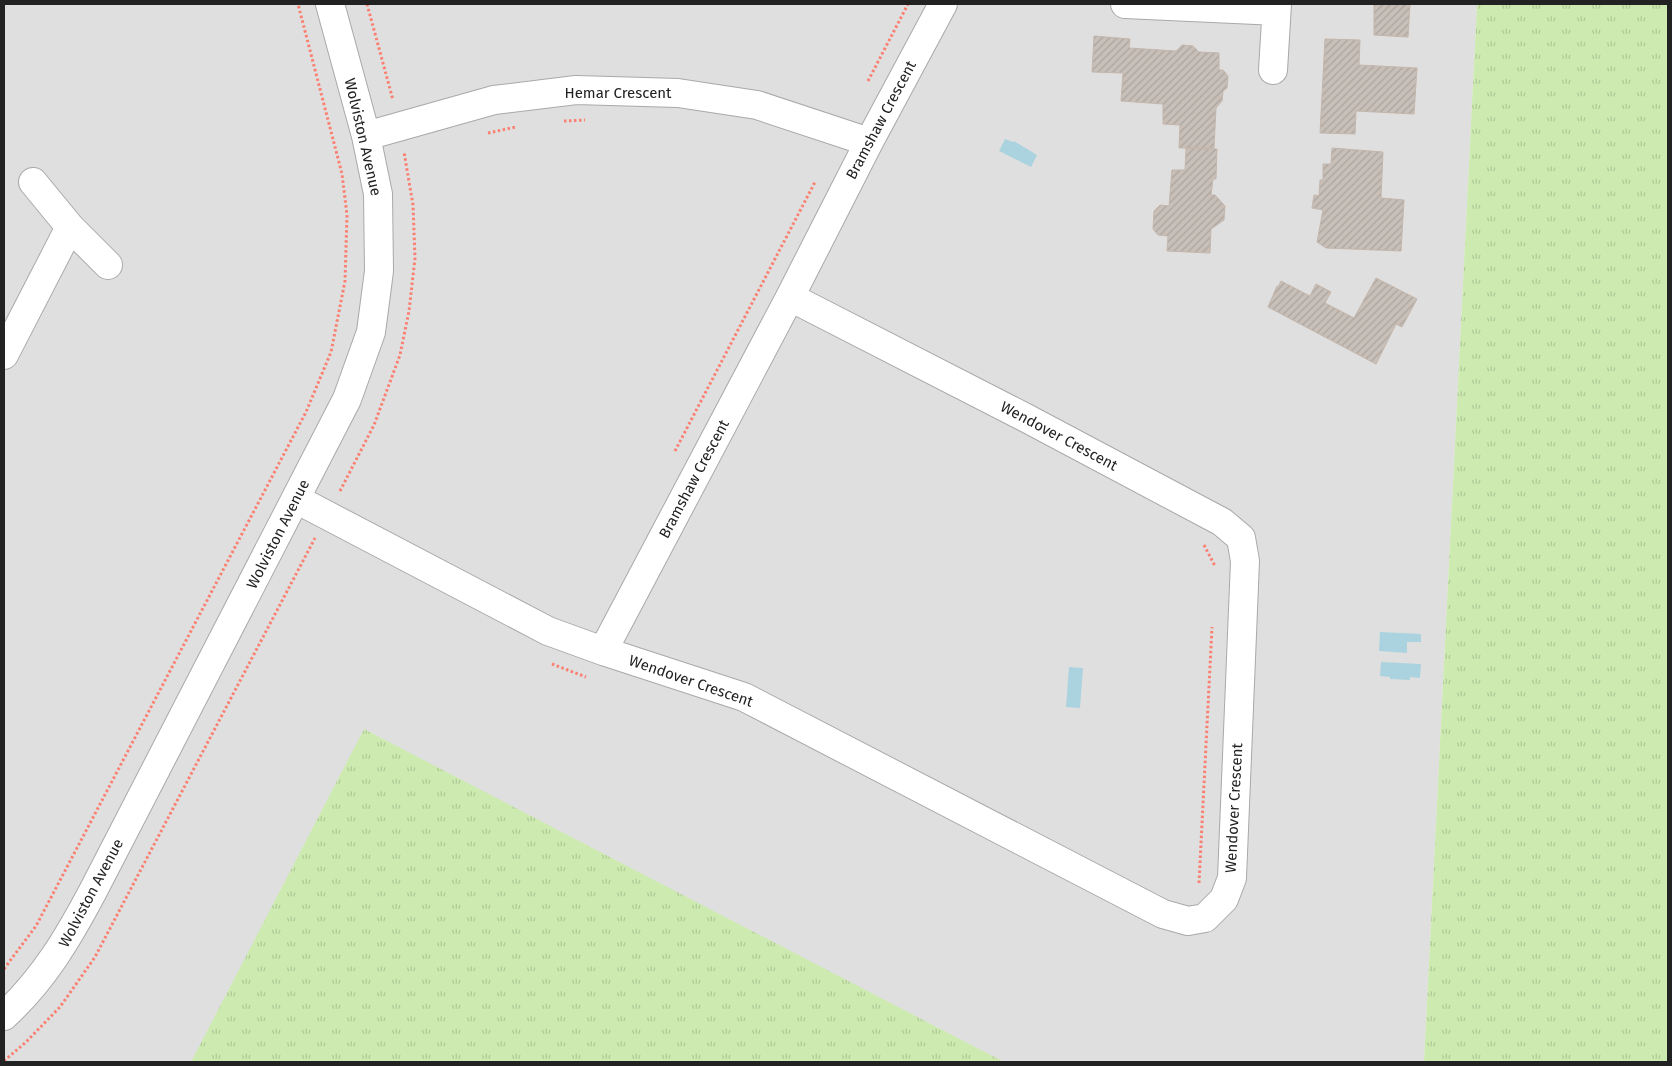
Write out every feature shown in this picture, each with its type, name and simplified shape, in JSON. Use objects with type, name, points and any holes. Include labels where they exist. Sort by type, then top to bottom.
[{"type":"street","name":"Wolviston Avenue","points":[[4,1016],[35,984],[53,961],[67,938],[347,399],[371,332],[379,270],[378,194],[366,136],[330,4]]},
{"type":"street","name":"Bramshaw Crescent","points":[[603,651],[943,4]]},
{"type":"street","points":[[1125,4],[1276,7],[1273,70]]},
{"type":"street","name":"Hemar Crescent","points":[[366,136],[494,100],[576,90],[678,93],[757,105],[869,142]]},
{"type":"street","points":[[33,182],[70,226],[108,265]]},
{"type":"street","points":[[4,355],[70,226]]},
{"type":"street","name":"Wendover Crescent","points":[[603,651],[744,697],[1163,914],[1188,921],[1205,918],[1224,899],[1232,878],[1245,561],[1241,538],[1222,522],[790,297]]},
{"type":"street","points":[[296,499],[548,631],[603,651]]},
{"type":"path","points":[[4,969],[36,926],[78,848],[306,412],[331,352],[345,282],[347,215],[342,174],[298,4]]},
{"type":"path","points":[[863,90],[908,4]]},
{"type":"path","points":[[555,122],[592,120]]},
{"type":"path","points":[[483,134],[519,127]]},
{"type":"path","points":[[405,154],[413,151]]},
{"type":"path","points":[[672,457],[819,175]]},
{"type":"path","points":[[750,307],[777,321]]},
{"type":"path","points":[[1204,544],[1216,565],[1215,574]]},
{"type":"path","points":[[1192,888],[1199,884],[1213,623]]},
{"type":"path","points":[[545,661],[590,678]]},
{"type":"shaded area","points":[[4,4],[1477,4],[1424,1062],[4,1062]]},
{"type":"green space","points":[[1477,4],[1668,4],[1668,1062],[1424,1062]]},
{"type":"green space","points":[[364,729],[1004,1062],[191,1062]]},
{"type":"water","points":[[1005,139],[1014,141],[1037,155],[1031,167],[999,151]]},
{"type":"water","points":[[1380,632],[1421,634],[1421,642],[1407,642],[1407,653],[1379,651]]},
{"type":"water","points":[[1381,662],[1421,664],[1420,678],[1410,677],[1410,680],[1390,679],[1390,677],[1380,676]]},
{"type":"water","points":[[1069,667],[1083,668],[1080,708],[1066,707]]},
{"type":"building","points":[[1374,4],[1410,4],[1408,37],[1374,35]]},
{"type":"building","points":[[1094,36],[1130,39],[1129,48],[1176,51],[1182,45],[1193,46],[1199,52],[1219,53],[1219,70],[1223,70],[1228,76],[1227,88],[1223,91],[1222,101],[1216,108],[1214,148],[1179,148],[1180,125],[1163,124],[1163,104],[1121,101],[1123,73],[1092,72]]},
{"type":"building","points":[[1325,39],[1360,40],[1359,65],[1417,68],[1414,114],[1356,111],[1355,134],[1320,133]]},
{"type":"building","points":[[1186,148],[1217,149],[1216,179],[1213,179],[1211,195],[1215,195],[1225,206],[1224,220],[1211,229],[1210,253],[1167,251],[1168,236],[1158,235],[1153,229],[1154,211],[1160,205],[1169,206],[1172,170],[1185,170]]},
{"type":"building","points":[[1332,148],[1383,152],[1381,198],[1404,200],[1401,251],[1326,248],[1317,242],[1323,210],[1312,208],[1314,195],[1319,196],[1320,180],[1323,180],[1323,164],[1331,164]]},
{"type":"building","points":[[1376,278],[1417,299],[1402,327],[1396,324],[1376,364],[1268,307],[1281,281],[1310,296],[1316,284],[1331,292],[1325,303],[1354,318]]}]
